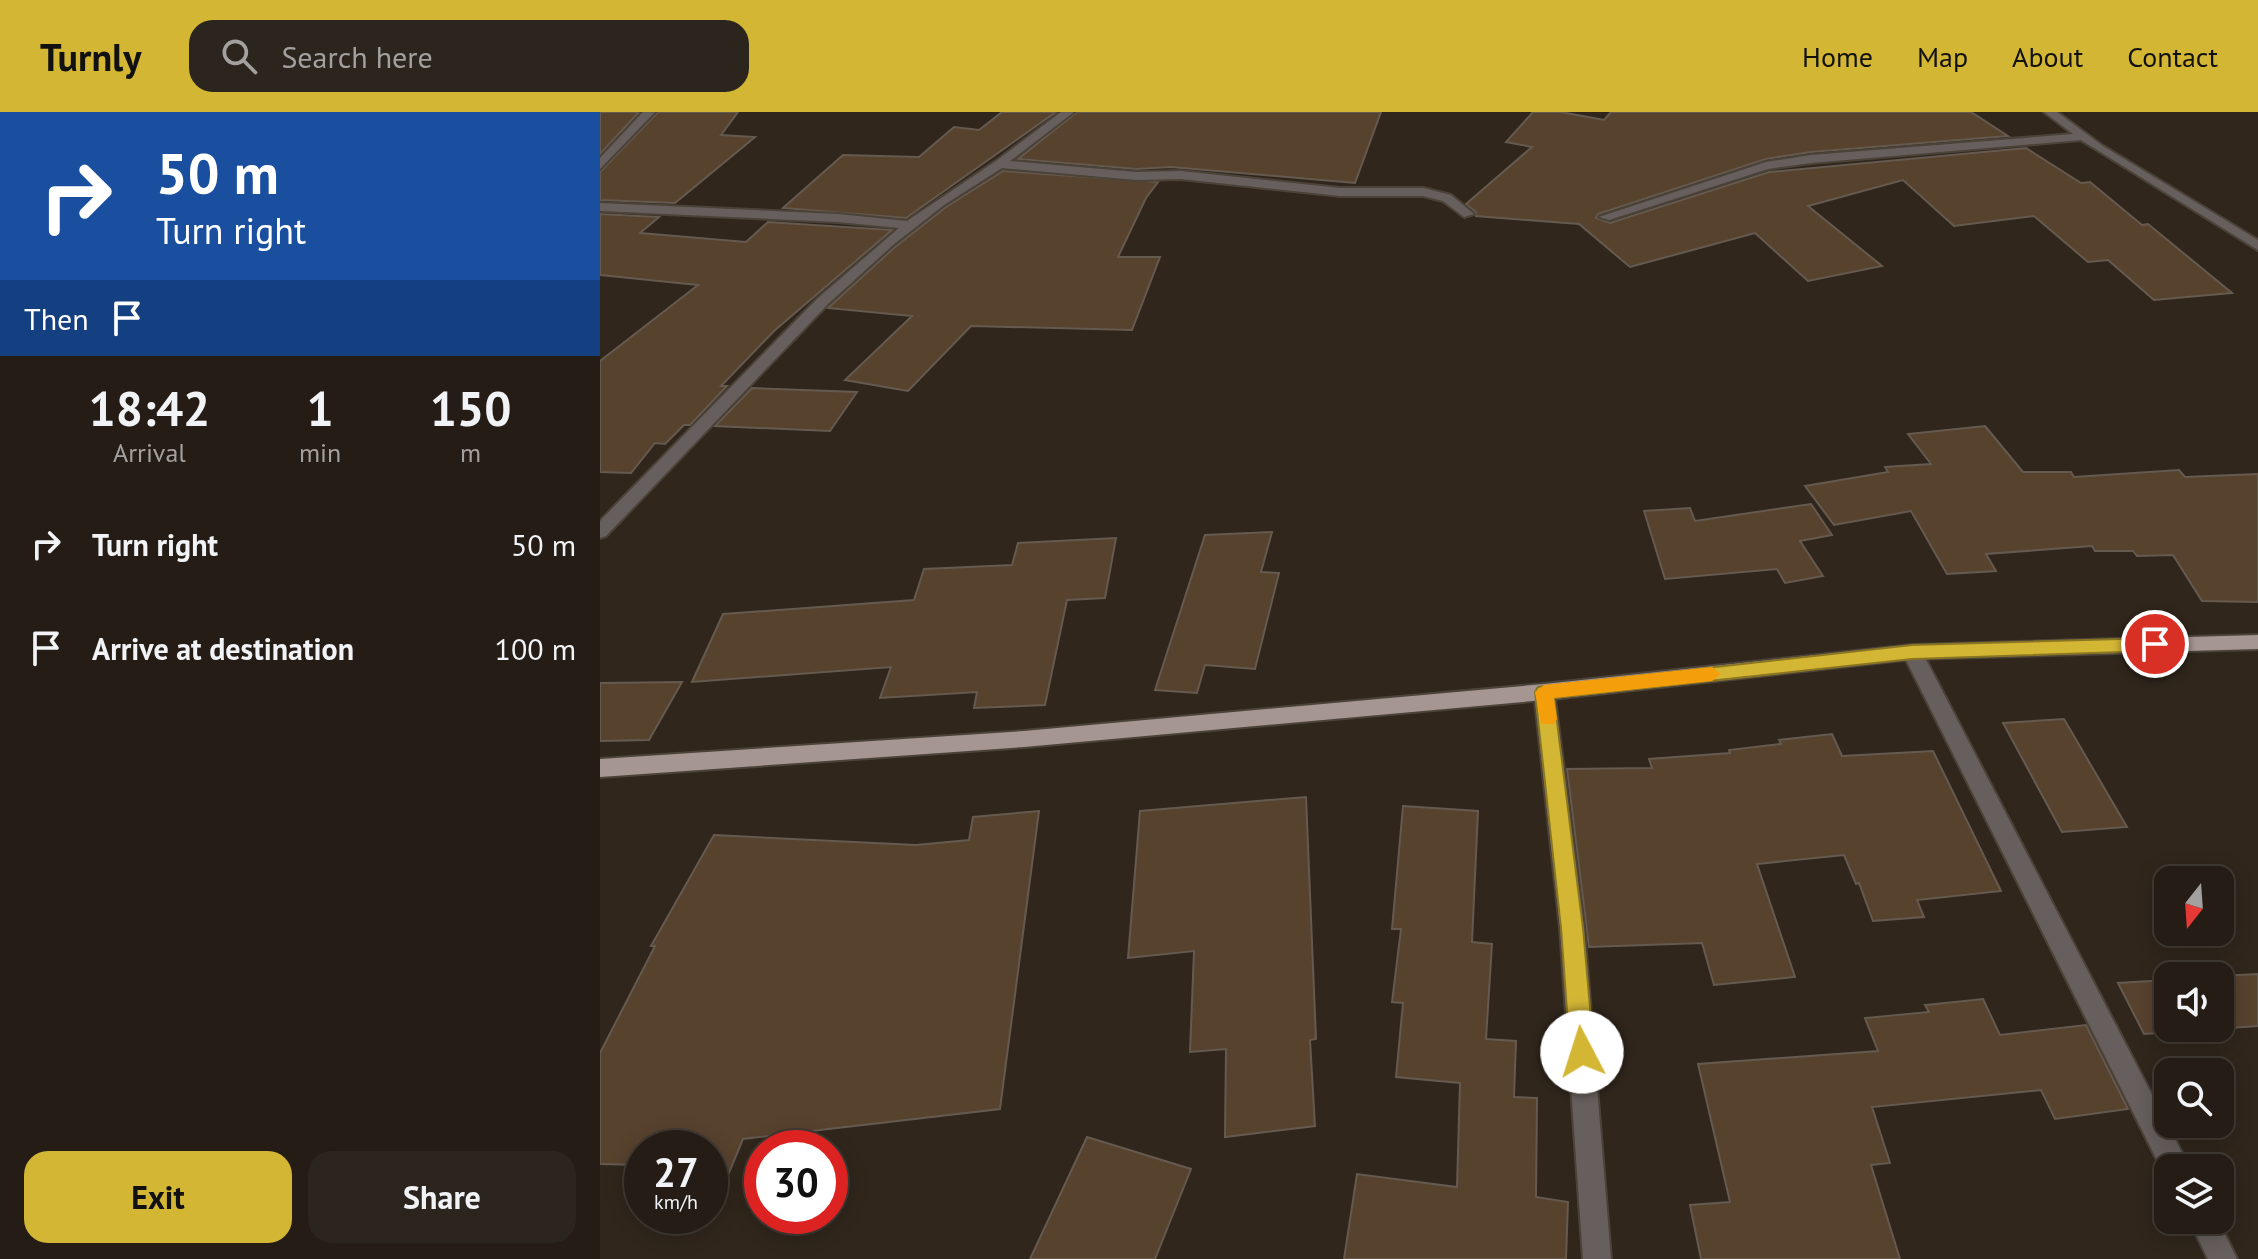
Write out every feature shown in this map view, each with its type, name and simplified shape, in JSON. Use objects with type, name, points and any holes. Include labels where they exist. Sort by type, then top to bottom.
[{"type":"main road","points":[[600,768],[1024,739],[1544,692],[1912,652],[2258,642]]},
{"type":"street","points":[[600,165],[649,112]]},
{"type":"street","points":[[600,532],[823,301],[911,225],[1000,164],[1068,112]]},
{"type":"street","points":[[2050,112],[2082,137],[2258,246]]},
{"type":"street","points":[[1605,217],[1766,166],[1811,159],[2082,137]]},
{"type":"street","points":[[1000,164],[1136,176],[1181,175],[1340,192],[1423,192],[1447,198],[1468,214]]},
{"type":"street","points":[[600,207],[838,218],[911,225]]},
{"type":"street","points":[[1912,652],[2169,1154]]},
{"type":"street","points":[[1544,692],[1572,928],[1597,1259]]},
{"type":"street","points":[[2210,1234],[2223,1259]]},
{"type":"building","points":[[600,112],[639,112],[600,154]]},
{"type":"building","points":[[658,112],[738,112],[721,135],[755,137],[675,203],[600,200],[600,172]]},
{"type":"building","points":[[1002,112],[1056,112],[906,218],[783,208],[843,155],[919,157],[954,127],[979,130]]},
{"type":"building","points":[[1077,112],[1381,112],[1355,183],[1171,167],[1136,169],[1018,159]]},
{"type":"building","points":[[1533,112],[1561,112],[1604,120],[1611,112],[1971,112],[2008,136],[1811,152],[1766,159],[1598,214],[1596,218],[1610,223],[1769,172],[2026,148],[2081,183],[2090,182],[2142,225],[2148,224],[2232,293],[2154,300],[2108,260],[2088,262],[2034,216],[1954,226],[1903,180],[1808,206],[1882,266],[1808,281],[1755,233],[1630,267],[1579,224],[1476,216],[1476,212],[1466,204],[1532,147],[1506,142]]},
{"type":"building","points":[[1003,171],[1158,182],[1146,198],[1118,257],[1160,257],[1132,330],[971,326],[908,391],[845,380],[912,316],[828,308],[895,247],[946,207]]},
{"type":"building","points":[[600,214],[659,217],[640,233],[746,242],[768,222],[892,230],[774,331],[721,386],[727,386],[690,425],[684,425],[665,444],[655,443],[631,473],[600,472],[600,361],[698,285],[600,275]]},
{"type":"building","points":[[752,388],[857,392],[830,431],[715,426]]},
{"type":"building","points":[[1985,426],[2023,472],[2071,472],[2074,477],[2179,470],[2185,477],[2258,474],[2258,602],[2202,601],[2173,555],[2137,556],[2133,551],[2095,551],[2092,546],[1986,554],[1996,571],[1947,574],[1911,511],[1834,525],[1805,486],[1888,472],[1885,467],[1931,464],[1908,434]]},
{"type":"building","points":[[1811,504],[1832,535],[1800,541],[1823,576],[1785,583],[1777,569],[1665,579],[1644,511],[1690,508],[1695,521]]},
{"type":"building","points":[[1272,532],[1261,572],[1279,573],[1255,669],[1205,665],[1197,693],[1155,690],[1205,535]]},
{"type":"building","points":[[1116,538],[1105,598],[1067,600],[1045,705],[974,708],[977,692],[880,698],[891,667],[692,682],[723,614],[914,600],[924,569],[1012,565],[1018,543]]},
{"type":"building","points":[[682,682],[649,740],[600,741],[600,683]]},
{"type":"building","points":[[2064,719],[2127,827],[2062,832],[2003,723]]},
{"type":"building","points":[[1832,734],[1842,756],[1933,751],[2001,891],[1917,900],[1924,917],[1873,921],[1859,883],[1856,884],[1844,855],[1757,864],[1795,977],[1714,985],[1702,943],[1589,947],[1567,769],[1652,768],[1649,759],[1730,753],[1729,750],[1781,744],[1779,740]]},
{"type":"building","points":[[1306,797],[1316,1039],[1310,1040],[1315,1126],[1225,1137],[1226,1049],[1190,1052],[1194,951],[1128,958],[1140,811]]},
{"type":"building","points":[[1403,806],[1478,811],[1472,942],[1492,944],[1486,1039],[1516,1041],[1514,1097],[1537,1098],[1536,1197],[1568,1202],[1566,1259],[1344,1259],[1357,1174],[1457,1187],[1460,1083],[1396,1077],[1403,1003],[1392,1002],[1401,929],[1392,929]]},
{"type":"building","points":[[1039,811],[1000,1109],[820,1130],[744,1130],[744,1139],[728,1175],[728,1130],[624,1130],[624,1165],[600,1164],[600,1053],[655,946],[651,946],[714,835],[916,845],[969,840],[973,817]]},
{"type":"building","points":[[2258,974],[2258,1026],[2234,1028],[2234,975]]},
{"type":"building","points":[[2154,981],[2154,1033],[2144,1034],[2118,983]]},
{"type":"building","points":[[1983,999],[2000,1035],[2086,1025],[2128,1109],[2055,1119],[2041,1090],[1872,1107],[1890,1163],[1871,1165],[1900,1259],[1701,1259],[1690,1205],[1730,1202],[1698,1064],[1878,1051],[1865,1018],[1929,1012],[1925,1005]]},
{"type":"building","points":[[1087,1137],[1191,1169],[1155,1259],[1030,1259]]},
{"type":"slow traffic","points":[[1547,719],[1544,692],[1712,674]]},
{"type":"route","points":[[1582,1052],[1572,928],[1544,692],[1912,652],[2155,644]]}]
